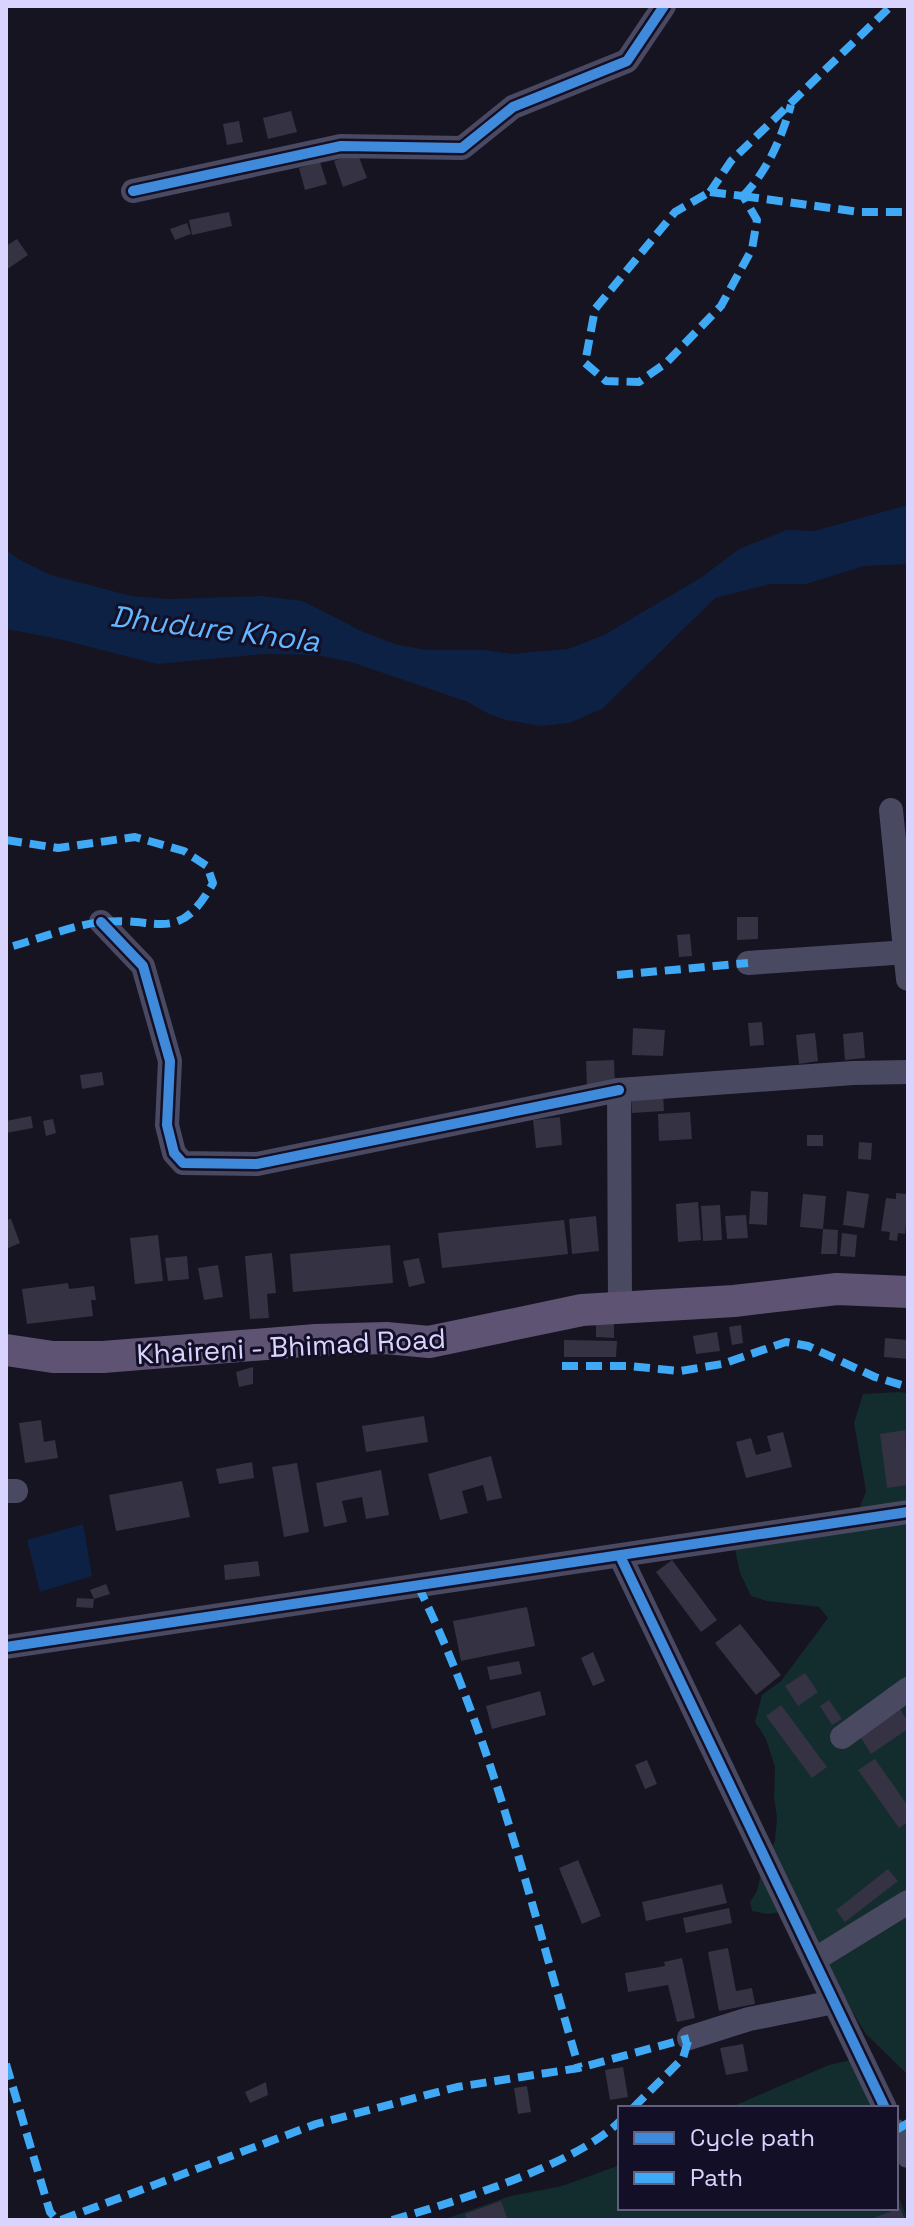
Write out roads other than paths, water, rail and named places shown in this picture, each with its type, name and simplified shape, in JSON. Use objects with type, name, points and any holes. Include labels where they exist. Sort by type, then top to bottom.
[{"type":"main road","name":"Khaireni - Bhimad Road","points":[[6,1350],[53,1357],[103,1357],[316,1340],[386,1338],[429,1342],[582,1310],[620,1306],[734,1301],[837,1289],[908,1292]]},
{"type":"street","points":[[133,191],[341,146],[462,148],[513,107],[627,61],[664,6]]},
{"type":"street","points":[[891,810],[908,979]]},
{"type":"street","points":[[101,922],[143,966],[170,1061],[167,1125],[174,1153],[183,1163],[257,1164],[619,1090],[853,1073],[908,1072]]},
{"type":"street","points":[[748,963],[906,952]]},
{"type":"street","points":[[619,1090],[620,1306]]},
{"type":"street","points":[[6,1647],[908,1512]]},
{"type":"street","points":[[620,1556],[884,2106]]},
{"type":"street","points":[[842,1737],[908,1689]]},
{"type":"street","points":[[814,1960],[908,1902]]},
{"type":"street","points":[[689,2038],[749,2019],[834,2002]]},
{"type":"street","points":[[898,2135],[908,2156]]},
{"type":"water","name":"Dhudure Khola","points":[[908,505],[908,564],[864,566],[806,584],[770,584],[715,598],[602,709],[569,723],[541,726],[506,720],[468,702],[351,662],[317,655],[264,654],[157,664],[6,629],[6,549],[18,559],[51,575],[131,596],[168,599],[261,596],[303,601],[363,632],[398,645],[427,650],[484,650],[511,654],[568,649],[604,635],[702,577],[739,549],[787,530],[814,531]]},
{"type":"water","points":[[83,1524],[92,1576],[40,1592],[27,1540]]}]
